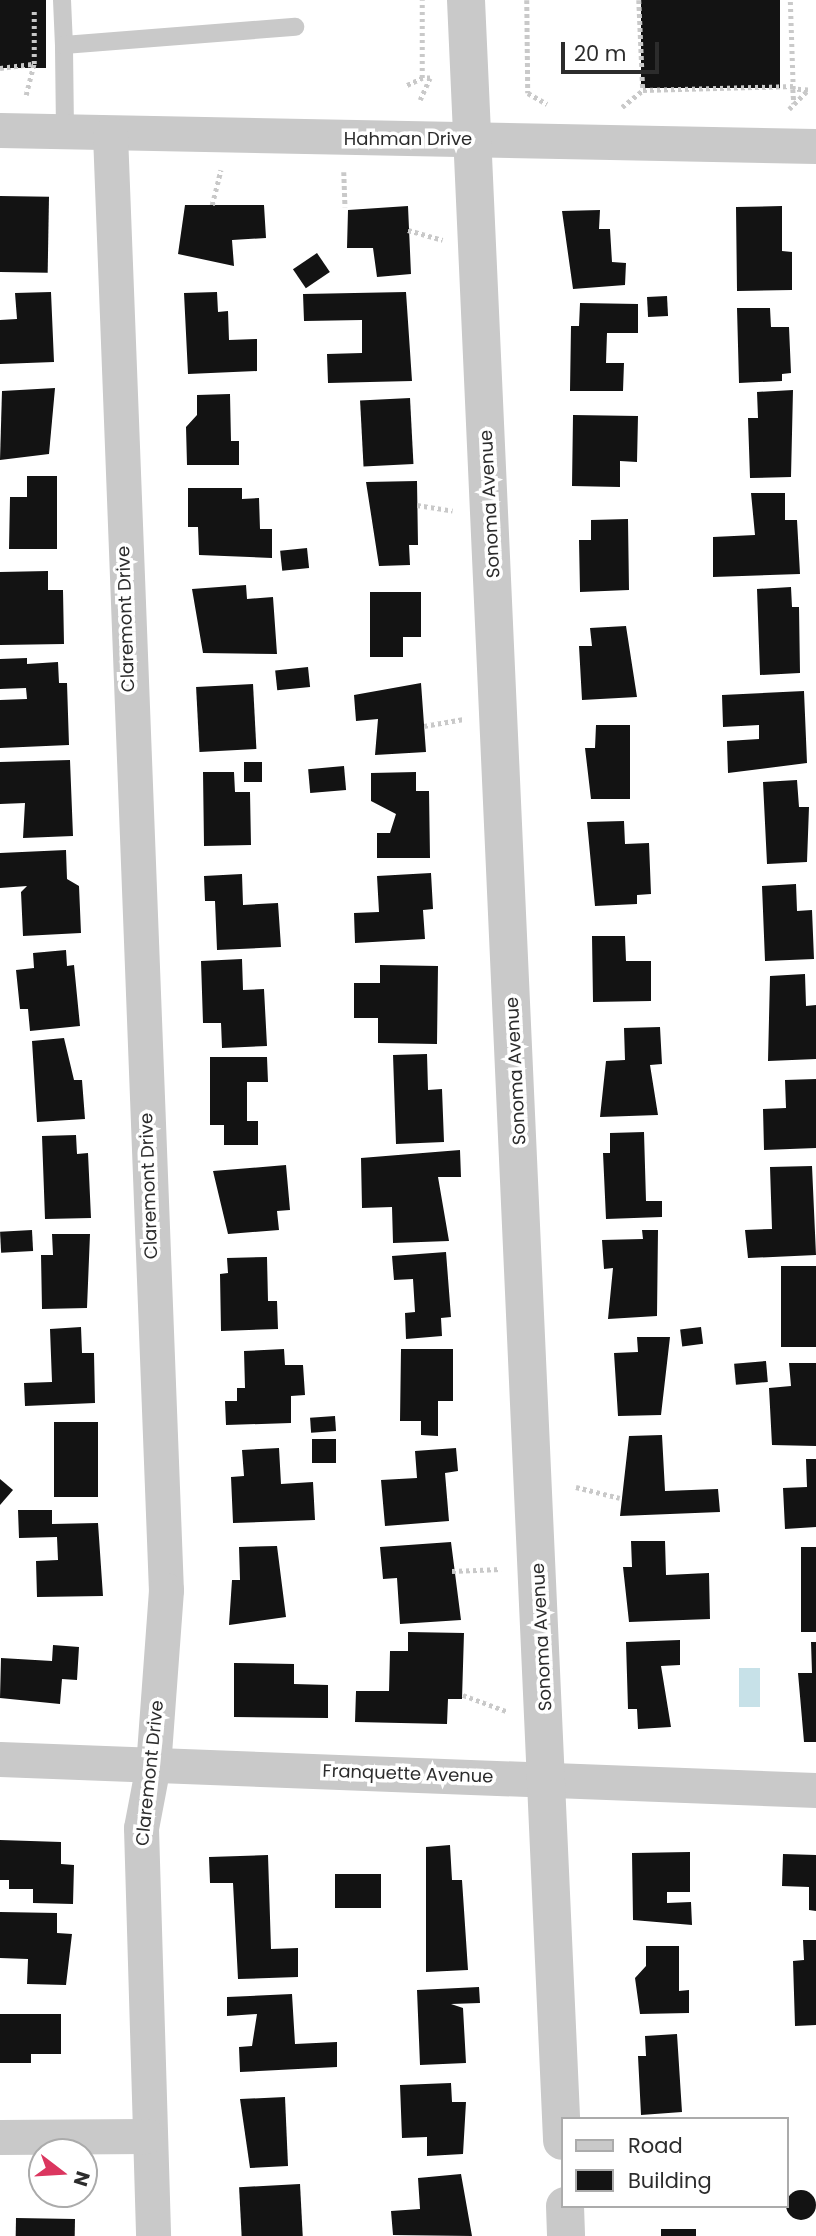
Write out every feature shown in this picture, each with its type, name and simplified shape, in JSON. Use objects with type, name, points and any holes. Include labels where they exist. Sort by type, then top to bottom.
[{"type":"street","name":"Sonoma Avenue","points":[[467,0],[561,2117]]},
{"type":"street","name":"Hahman Drive","points":[[0,130],[816,146]]},
{"type":"street","name":"Claremont Drive","points":[[110,134],[166,1590],[153,1765],[141,1828],[147,2136],[153,2236]]},
{"type":"street","name":"Franquette Avenue","points":[[0,1759],[816,1790]]},
{"type":"street","points":[[0,2137],[147,2136]]},
{"type":"street","points":[[565,2208],[566,2236]]},
{"type":"lane","points":[[62,0],[65,131]]},
{"type":"lane","points":[[64,45],[295,27]]},
{"type":"path","points":[[26,95],[34,64],[34,0]]},
{"type":"path","points":[[422,0],[422,78]]},
{"type":"path","points":[[527,0],[528,93],[555,105]]},
{"type":"path","points":[[639,0],[643,90]]},
{"type":"path","points":[[790,0],[794,104]]},
{"type":"path","points":[[0,68],[34,64]]},
{"type":"path","points":[[407,85],[422,78],[430,78],[420,100]]},
{"type":"path","points":[[613,107],[623,107],[643,90],[793,87],[808,90],[789,108]]},
{"type":"path","points":[[212,205],[221,170]]},
{"type":"path","points":[[344,172],[345,206]]},
{"type":"path","points":[[408,230],[444,240]]},
{"type":"path","points":[[417,505],[458,512]]},
{"type":"path","points":[[424,726],[462,719]]},
{"type":"path","points":[[576,1487],[620,1498]]},
{"type":"path","points":[[453,1571],[502,1569]]},
{"type":"path","points":[[463,1695],[506,1711]]},
{"type":"water","points":[[739,1668],[760,1668],[760,1707],[739,1707]]},
{"type":"building","points":[[0,0],[46,0],[46,68],[0,68]]},
{"type":"building","points":[[641,0],[780,0],[780,88],[641,88]]},
{"type":"building","points":[[0,196],[49,197],[48,273],[0,272]]},
{"type":"building","points":[[185,205],[264,205],[266,238],[232,240],[234,266],[178,254]]},
{"type":"building","points":[[408,206],[411,274],[377,277],[373,248],[347,248],[348,210]]},
{"type":"building","points":[[782,206],[782,251],[792,252],[792,290],[737,291],[736,207]]},
{"type":"building","points":[[600,210],[599,229],[610,229],[612,262],[626,263],[625,285],[573,289],[562,211]]},
{"type":"building","points":[[317,253],[330,272],[306,288],[293,269]]},
{"type":"building","points":[[51,292],[54,362],[0,364],[0,320],[17,319],[15,293]]},
{"type":"building","points":[[217,292],[218,312],[228,311],[229,340],[257,339],[257,371],[188,374],[184,293]]},
{"type":"building","points":[[406,292],[412,381],[328,383],[327,354],[362,353],[362,320],[304,321],[303,294]]},
{"type":"building","points":[[667,296],[668,316],[648,317],[647,297]]},
{"type":"building","points":[[580,303],[638,304],[638,333],[607,333],[606,363],[624,363],[623,391],[570,391],[571,326],[579,326]]},
{"type":"building","points":[[737,308],[770,308],[771,327],[789,327],[791,373],[782,374],[782,381],[739,383]]},
{"type":"building","points":[[55,388],[49,454],[0,460],[2,391]]},
{"type":"building","points":[[793,390],[791,477],[750,478],[748,418],[758,418],[757,392]]},
{"type":"building","points":[[230,394],[231,441],[239,441],[239,465],[187,465],[186,427],[197,415],[197,395]]},
{"type":"building","points":[[410,398],[413,464],[364,467],[360,401]]},
{"type":"building","points":[[573,415],[638,416],[637,462],[620,461],[620,487],[572,486]]},
{"type":"building","points":[[27,476],[57,476],[57,549],[9,549],[10,497],[27,497]]},
{"type":"building","points":[[417,481],[418,545],[409,545],[410,565],[379,566],[366,482]]},
{"type":"building","points":[[188,488],[242,488],[242,499],[259,498],[260,529],[272,529],[272,558],[199,555],[198,527],[188,527]]},
{"type":"building","points":[[751,493],[785,493],[785,520],[797,520],[800,574],[713,577],[713,537],[755,535]]},
{"type":"building","points":[[628,519],[629,590],[580,592],[579,540],[591,540],[591,520]]},
{"type":"building","points":[[307,548],[309,568],[282,571],[280,551]]},
{"type":"building","points":[[48,571],[48,590],[63,590],[64,644],[0,645],[0,572]]},
{"type":"building","points":[[246,585],[247,599],[273,597],[277,654],[203,653],[192,589]]},
{"type":"building","points":[[791,587],[792,607],[799,607],[800,673],[760,675],[757,589]]},
{"type":"building","points":[[370,592],[421,592],[421,637],[403,637],[403,657],[370,657]]},
{"type":"building","points":[[626,626],[637,697],[582,700],[579,646],[592,646],[590,628]]},
{"type":"building","points":[[27,658],[27,664],[58,662],[59,683],[67,683],[69,745],[0,748],[0,700],[27,699],[26,688],[0,689],[0,659]]},
{"type":"building","points":[[308,667],[310,687],[277,690],[275,670]]},
{"type":"building","points":[[421,683],[426,752],[375,755],[378,719],[356,721],[354,695]]},
{"type":"building","points":[[253,684],[256,749],[199,752],[196,687]]},
{"type":"building","points":[[804,691],[807,763],[728,773],[727,741],[759,739],[759,725],[723,727],[722,695]]},
{"type":"building","points":[[596,725],[630,725],[630,799],[591,799],[585,748],[595,748]]},
{"type":"building","points":[[70,760],[73,836],[23,838],[25,803],[0,804],[0,762]]},
{"type":"building","points":[[244,762],[262,762],[262,782],[244,782]]},
{"type":"building","points":[[344,766],[346,790],[310,793],[308,769]]},
{"type":"building","points":[[203,772],[234,772],[235,792],[250,792],[251,845],[204,846]]},
{"type":"building","points":[[416,772],[416,791],[429,791],[430,858],[377,858],[377,833],[390,833],[396,814],[371,801],[371,773]]},
{"type":"building","points":[[797,780],[799,807],[809,807],[807,862],[767,864],[763,782]]},
{"type":"building","points":[[624,821],[625,844],[649,843],[651,894],[637,895],[637,904],[595,906],[587,822]]},
{"type":"building","points":[[66,850],[67,879],[79,886],[81,933],[23,936],[21,892],[27,886],[0,888],[0,853]]},
{"type":"building","points":[[431,873],[433,909],[423,910],[425,939],[355,943],[354,913],[379,912],[377,876]]},
{"type":"building","points":[[242,874],[243,905],[278,903],[281,947],[217,950],[215,901],[205,901],[204,876]]},
{"type":"building","points":[[796,884],[797,911],[812,910],[814,959],[765,961],[762,886]]},
{"type":"building","points":[[592,936],[625,936],[626,961],[651,961],[651,1001],[593,1002]]},
{"type":"building","points":[[66,950],[67,966],[74,965],[80,1026],[30,1031],[28,1009],[20,1009],[16,970],[34,968],[33,953]]},
{"type":"building","points":[[242,959],[243,990],[264,989],[267,1046],[222,1048],[221,1023],[203,1023],[201,961]]},
{"type":"building","points":[[380,965],[438,966],[437,1044],[378,1043],[378,1018],[354,1018],[354,983],[380,983]]},
{"type":"building","points":[[805,974],[806,1006],[816,1005],[816,1059],[768,1061],[770,976]]},
{"type":"building","points":[[660,1027],[662,1064],[650,1065],[658,1115],[600,1117],[606,1061],[625,1060],[624,1028]]},
{"type":"building","points":[[64,1038],[74,1080],[82,1080],[85,1119],[37,1122],[32,1041]]},
{"type":"building","points":[[427,1054],[428,1090],[442,1089],[444,1142],[396,1144],[393,1055]]},
{"type":"building","points":[[210,1057],[267,1057],[268,1082],[247,1082],[247,1121],[258,1121],[258,1145],[224,1145],[224,1125],[210,1125]]},
{"type":"building","points":[[816,1079],[816,1148],[764,1150],[763,1109],[786,1108],[785,1080]]},
{"type":"building","points":[[644,1132],[646,1201],[662,1201],[662,1217],[606,1219],[603,1153],[610,1153],[610,1133]]},
{"type":"building","points":[[76,1135],[77,1154],[88,1153],[91,1218],[45,1219],[42,1136]]},
{"type":"building","points":[[460,1150],[461,1177],[438,1177],[449,1241],[393,1243],[392,1207],[362,1208],[361,1158]]},
{"type":"building","points":[[286,1165],[290,1210],[277,1211],[279,1230],[228,1234],[213,1171]]},
{"type":"building","points":[[812,1166],[816,1255],[748,1258],[745,1230],[772,1229],[770,1167]]},
{"type":"building","points":[[32,1230],[33,1251],[1,1253],[0,1232]]},
{"type":"building","points":[[642,1230],[658,1230],[657,1316],[608,1319],[613,1268],[604,1269],[602,1240],[643,1239]]},
{"type":"building","points":[[52,1234],[90,1234],[87,1308],[42,1309],[41,1255],[53,1255]]},
{"type":"building","points":[[446,1252],[451,1317],[441,1318],[442,1336],[406,1339],[405,1313],[415,1312],[413,1279],[394,1280],[392,1256]]},
{"type":"building","points":[[267,1257],[268,1301],[277,1301],[278,1329],[221,1331],[220,1274],[228,1273],[227,1258]]},
{"type":"building","points":[[781,1266],[816,1266],[816,1347],[781,1347]]},
{"type":"building","points":[[81,1327],[82,1353],[94,1353],[95,1403],[25,1406],[24,1383],[52,1382],[50,1329]]},
{"type":"building","points":[[701,1327],[703,1344],[682,1346],[680,1330]]},
{"type":"building","points":[[637,1337],[670,1337],[661,1415],[618,1416],[614,1353],[638,1352]]},
{"type":"building","points":[[284,1349],[285,1365],[303,1365],[305,1395],[291,1396],[291,1423],[226,1425],[225,1401],[237,1401],[237,1388],[245,1388],[244,1351]]},
{"type":"building","points":[[401,1349],[453,1349],[453,1401],[438,1401],[438,1436],[421,1435],[421,1421],[400,1421]]},
{"type":"building","points":[[766,1361],[768,1382],[736,1385],[734,1364]]},
{"type":"building","points":[[789,1363],[816,1363],[816,1446],[772,1445],[769,1388],[791,1386]]},
{"type":"building","points":[[335,1416],[336,1431],[311,1433],[310,1418]]},
{"type":"building","points":[[54,1422],[98,1422],[98,1497],[54,1497]]},
{"type":"building","points":[[662,1435],[665,1491],[718,1489],[720,1512],[620,1516],[629,1436]]},
{"type":"building","points":[[312,1439],[336,1439],[336,1463],[312,1463]]},
{"type":"building","points":[[279,1448],[281,1484],[313,1482],[315,1520],[233,1523],[231,1477],[244,1476],[242,1450]]},
{"type":"building","points":[[456,1448],[458,1471],[445,1473],[449,1521],[385,1526],[381,1480],[417,1478],[415,1451]]},
{"type":"building","points":[[806,1459],[816,1459],[816,1527],[785,1529],[783,1488],[807,1487]]},
{"type":"building","points":[[0,1479],[13,1490],[0,1505]]},
{"type":"building","points":[[18,1510],[52,1510],[52,1524],[98,1523],[103,1596],[37,1597],[36,1561],[58,1560],[57,1537],[19,1538]]},
{"type":"building","points":[[631,1541],[665,1541],[666,1575],[709,1573],[710,1619],[629,1622],[623,1567],[632,1567]]},
{"type":"building","points":[[451,1542],[461,1620],[400,1624],[397,1578],[383,1579],[380,1547]]},
{"type":"building","points":[[277,1546],[286,1617],[229,1625],[232,1580],[240,1580],[239,1547]]},
{"type":"building","points":[[801,1547],[816,1547],[816,1632],[801,1632]]},
{"type":"building","points":[[408,1632],[464,1633],[462,1699],[448,1699],[447,1724],[355,1722],[356,1691],[389,1691],[390,1651],[408,1651]]},
{"type":"building","points":[[680,1640],[680,1665],[661,1666],[671,1727],[638,1729],[637,1709],[628,1709],[626,1642]]},
{"type":"building","points":[[811,1642],[816,1642],[816,1742],[804,1742],[798,1673],[812,1673]]},
{"type":"building","points":[[53,1645],[79,1647],[77,1680],[62,1679],[60,1704],[0,1698],[1,1658],[52,1661]]},
{"type":"building","points":[[234,1663],[294,1664],[294,1684],[328,1685],[328,1718],[234,1717]]},
{"type":"building","points":[[0,1840],[61,1842],[61,1864],[74,1865],[73,1904],[33,1903],[33,1889],[9,1889],[9,1880],[0,1880]]},
{"type":"building","points":[[450,1845],[452,1880],[462,1880],[468,1970],[426,1972],[426,1847]]},
{"type":"building","points":[[690,1852],[690,1892],[667,1892],[667,1903],[691,1902],[692,1925],[633,1920],[632,1853]]},
{"type":"building","points":[[783,1854],[816,1855],[816,1911],[809,1910],[809,1887],[782,1886]]},
{"type":"building","points":[[268,1855],[271,1949],[298,1948],[298,1977],[238,1979],[233,1883],[210,1883],[209,1857]]},
{"type":"building","points":[[335,1874],[381,1874],[381,1908],[335,1908]]},
{"type":"building","points":[[0,1912],[57,1913],[57,1933],[72,1934],[66,1985],[27,1984],[28,1959],[0,1958]]},
{"type":"building","points":[[803,1940],[816,1940],[816,2025],[795,2026],[793,1961],[804,1960]]},
{"type":"building","points":[[646,1946],[679,1946],[679,1991],[689,1990],[689,2013],[640,2014],[635,1978],[646,1966]]},
{"type":"building","points":[[479,1987],[480,2003],[451,2004],[463,2008],[466,2063],[420,2065],[417,1990]]},
{"type":"building","points":[[292,1994],[295,2044],[337,2042],[337,2067],[240,2072],[239,2047],[252,2046],[257,2014],[227,2016],[227,1997]]},
{"type":"building","points":[[0,2014],[61,2014],[61,2054],[31,2054],[31,2063],[0,2063]]},
{"type":"building","points":[[677,2034],[682,2112],[641,2115],[638,2056],[646,2056],[645,2036]]},
{"type":"building","points":[[451,2083],[452,2102],[466,2102],[463,2154],[427,2156],[427,2137],[402,2138],[400,2085]]},
{"type":"building","points":[[285,2097],[288,2166],[250,2168],[240,2099]]},
{"type":"building","points":[[461,2174],[472,2236],[393,2235],[391,2211],[420,2209],[418,2178]]},
{"type":"building","points":[[300,2184],[303,2236],[242,2236],[239,2187]]},
{"type":"building","points":[[795,2191],[807,2191],[815,2199],[815,2211],[807,2219],[795,2219],[787,2211],[788,2197]]},
{"type":"building","points":[[16,2218],[75,2219],[75,2236],[16,2236]]},
{"type":"building","points":[[661,2229],[696,2229],[696,2236],[661,2236]]}]
